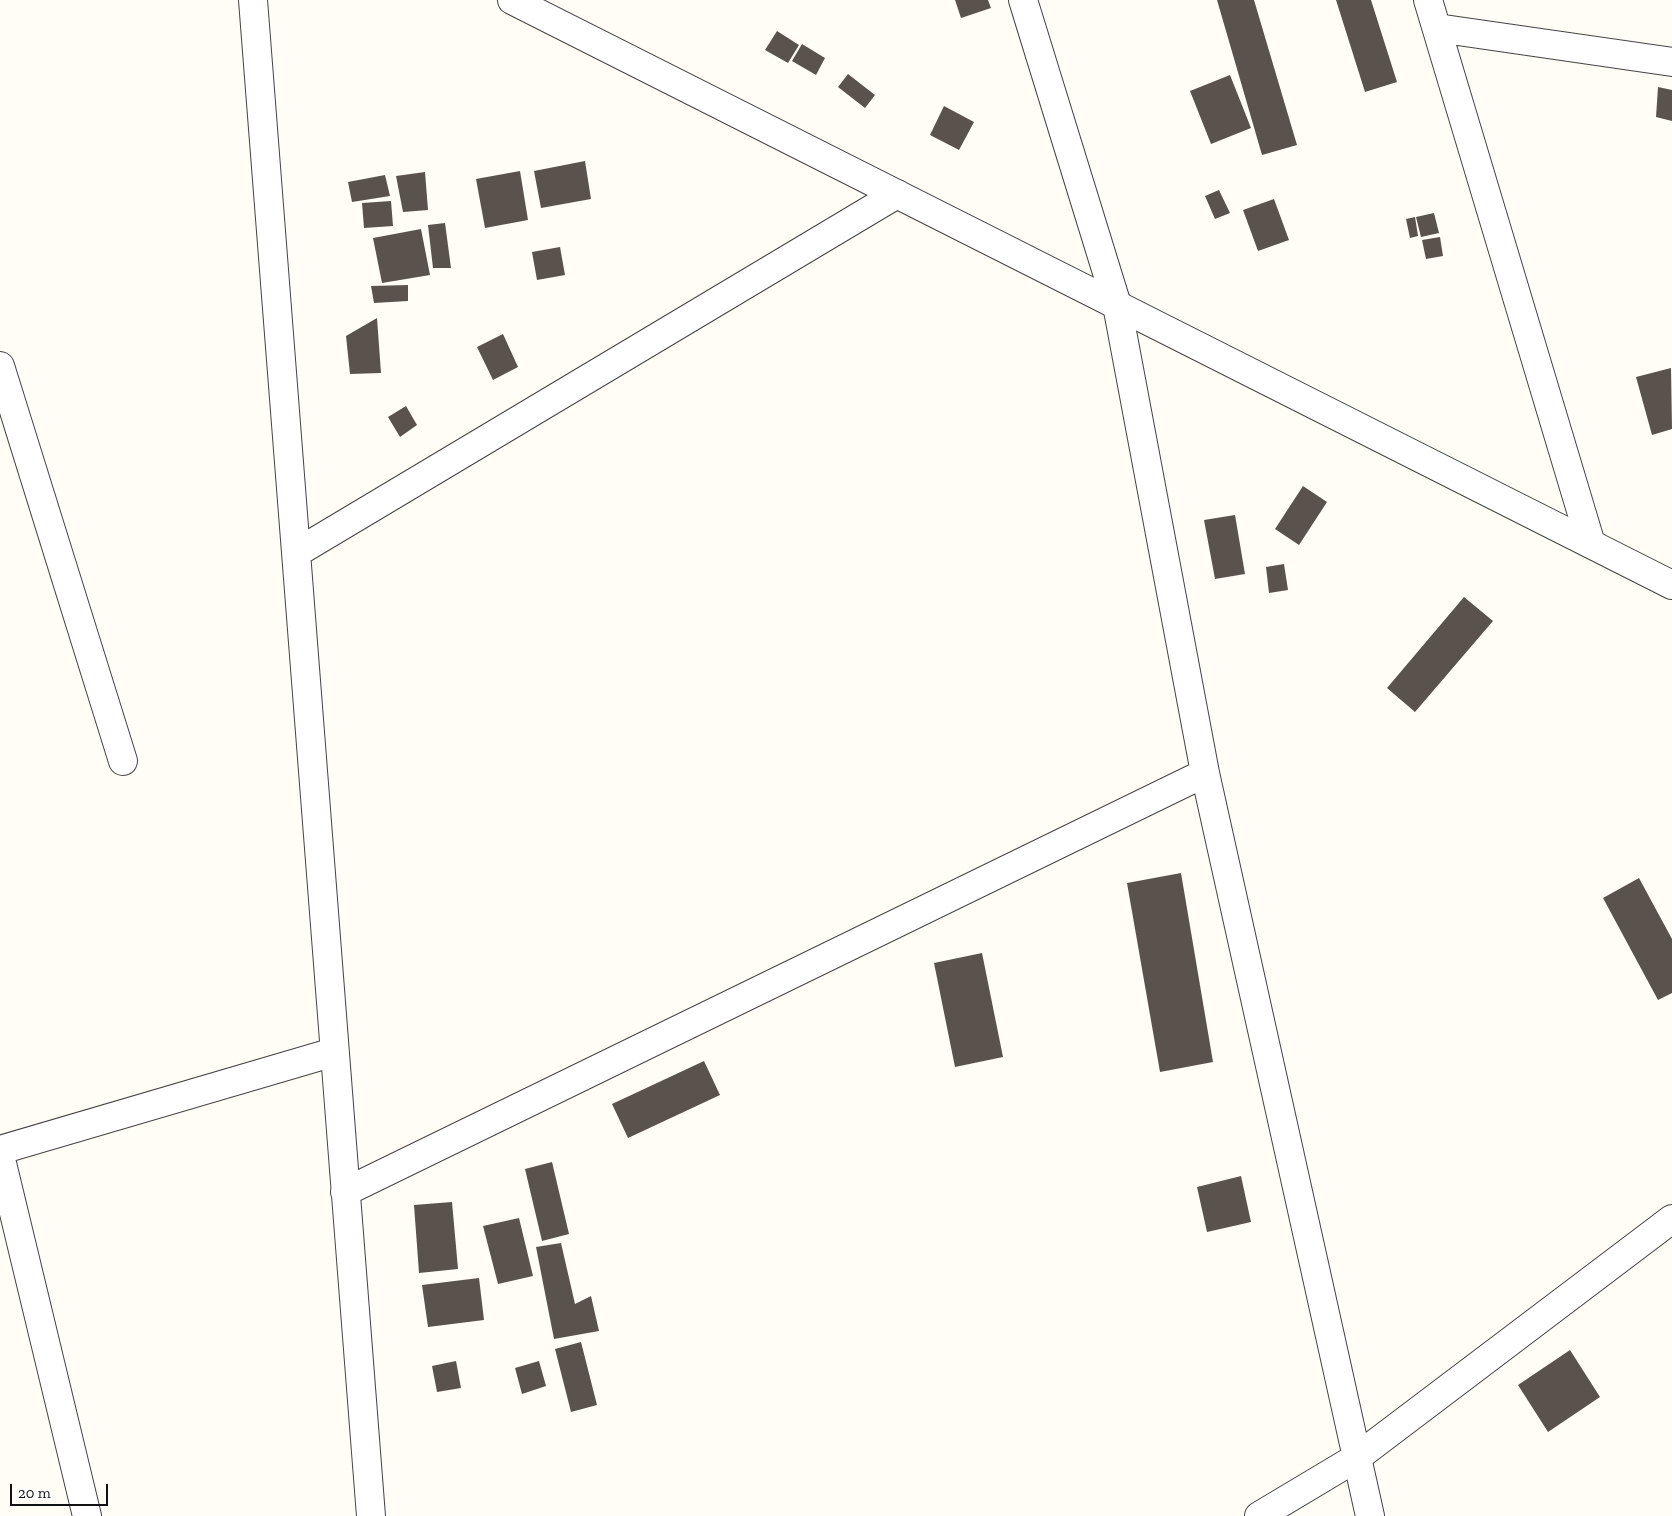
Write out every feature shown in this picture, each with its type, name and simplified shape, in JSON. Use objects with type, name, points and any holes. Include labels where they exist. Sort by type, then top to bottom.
[{"type":"street","points":[[253,0],[371,1516]]},
{"type":"street","points":[[512,0],[1672,585]]},
{"type":"street","points":[[1023,0],[1117,306],[1205,773],[1370,1516]]},
{"type":"street","points":[[1428,0],[1591,544]]},
{"type":"street","points":[[1437,28],[1672,62]]},
{"type":"street","points":[[296,553],[897,194]]},
{"type":"street","points":[[0,366],[123,761]]},
{"type":"street","points":[[345,1192],[1205,773]]},
{"type":"street","points":[[0,1150],[334,1052]]},
{"type":"street","points":[[0,1156],[87,1516]]},
{"type":"street","points":[[1259,1516],[1356,1458],[1672,1219]]},
{"type":"building","points":[[955,0],[988,0],[991,8],[961,18]]},
{"type":"building","points":[[1217,0],[1254,0],[1297,145],[1262,155]]},
{"type":"building","points":[[1336,0],[1371,0],[1397,82],[1365,92]]},
{"type":"building","points":[[777,31],[799,45],[788,63],[765,50]]},
{"type":"building","points":[[802,44],[825,58],[816,75],[792,61]]},
{"type":"building","points":[[848,74],[875,95],[865,108],[838,87]]},
{"type":"building","points":[[1230,75],[1251,128],[1211,144],[1190,91]]},
{"type":"building","points":[[1658,87],[1672,90],[1672,121],[1656,117]]},
{"type":"building","points":[[944,106],[974,122],[959,150],[930,135]]},
{"type":"building","points":[[585,161],[591,199],[541,208],[534,171]]},
{"type":"building","points":[[520,171],[528,220],[485,228],[476,179]]},
{"type":"building","points":[[425,172],[428,210],[403,212],[396,176]]},
{"type":"building","points":[[385,175],[390,196],[352,202],[348,182]]},
{"type":"building","points":[[1219,190],[1230,213],[1215,219],[1205,196]]},
{"type":"building","points":[[1274,199],[1289,240],[1258,251],[1243,210]]},
{"type":"building","points":[[391,201],[393,226],[364,228],[362,203]]},
{"type":"building","points":[[1434,213],[1439,233],[1421,237],[1416,217]]},
{"type":"building","points":[[1415,217],[1418,236],[1410,238],[1406,219]]},
{"type":"building","points":[[445,223],[451,268],[433,268],[428,225]]},
{"type":"building","points":[[421,229],[430,275],[382,283],[373,238]]},
{"type":"building","points":[[1440,237],[1443,256],[1426,259],[1422,240]]},
{"type":"building","points":[[560,247],[565,275],[537,280],[532,252]]},
{"type":"building","points":[[408,285],[408,301],[374,303],[371,286]]},
{"type":"building","points":[[377,318],[381,373],[350,374],[346,336]]},
{"type":"building","points":[[503,334],[518,367],[493,380],[477,347]]},
{"type":"building","points":[[1671,368],[1672,429],[1652,435],[1636,377]]},
{"type":"building","points":[[406,406],[417,425],[400,437],[388,417]]},
{"type":"building","points":[[1303,486],[1327,502],[1299,545],[1275,529]]},
{"type":"building","points":[[1235,515],[1245,574],[1215,579],[1204,520]]},
{"type":"building","points":[[1284,564],[1288,590],[1269,593],[1266,567]]},
{"type":"building","points":[[1464,597],[1493,621],[1415,712],[1387,688]]},
{"type":"building","points":[[1181,873],[1213,1062],[1160,1072],[1127,883]]},
{"type":"building","points":[[1639,878],[1672,939],[1672,993],[1658,1000],[1603,898]]},
{"type":"building","points":[[982,953],[1003,1057],[955,1067],[934,963]]},
{"type":"building","points":[[704,1061],[720,1095],[628,1138],[612,1104]]},
{"type":"building","points":[[552,1162],[569,1234],[542,1241],[525,1169]]},
{"type":"building","points":[[1241,1176],[1251,1222],[1207,1232],[1197,1187]]},
{"type":"building","points":[[452,1202],[458,1269],[419,1273],[414,1205]]},
{"type":"building","points":[[519,1218],[533,1276],[498,1284],[483,1226]]},
{"type":"building","points":[[561,1243],[575,1304],[591,1296],[599,1331],[554,1339],[536,1247]]},
{"type":"building","points":[[479,1278],[484,1320],[428,1327],[422,1285]]},
{"type":"building","points":[[581,1342],[597,1405],[571,1412],[555,1349]]},
{"type":"building","points":[[1570,1350],[1600,1397],[1548,1432],[1518,1385]]},
{"type":"building","points":[[456,1361],[461,1388],[437,1392],[432,1366]]},
{"type":"building","points":[[539,1361],[546,1386],[522,1394],[515,1368]]}]
